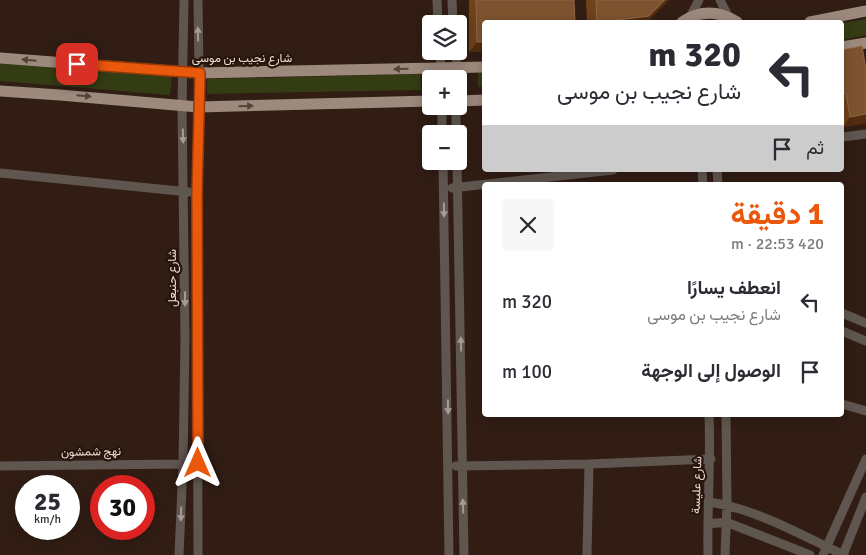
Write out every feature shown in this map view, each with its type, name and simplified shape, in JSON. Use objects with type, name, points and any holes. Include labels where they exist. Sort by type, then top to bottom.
[{"type":"main road","points":[[820,20],[866,11]]},
{"type":"main road","points":[[686,20],[709,12],[732,20]]},
{"type":"main road","points":[[844,47],[866,43]]},
{"type":"main road","name":"شارع نجيب بن موسى","points":[[0,58],[200,73],[422,74]]},
{"type":"main road","name":"شارع نجيب بن موسى","points":[[467,71],[482,68]]},
{"type":"main road","points":[[0,92],[68,95],[198,107],[422,102]]},
{"type":"main road","points":[[467,101],[482,100]]},
{"type":"street","name":"شارع حنبعل","points":[[179,555],[185,338],[182,106],[184,0]]},
{"type":"street","name":"شارع حنبعل","points":[[198,0],[200,73],[197,193],[198,555]]},
{"type":"street","points":[[437,0],[438,15]]},
{"type":"street","points":[[452,0],[453,15]]},
{"type":"street","points":[[686,20],[699,0]]},
{"type":"street","points":[[720,0],[734,20]]},
{"type":"street","points":[[844,138],[866,134]]},
{"type":"street","points":[[443,170],[449,555]]},
{"type":"street","points":[[457,170],[464,555]]},
{"type":"street","points":[[503,182],[595,172]]},
{"type":"street","points":[[0,173],[197,193]]},
{"type":"street","points":[[444,188],[482,184]]},
{"type":"street","points":[[844,314],[866,323]]},
{"type":"street","points":[[844,332],[866,342]]},
{"type":"street","points":[[844,405],[866,411]]},
{"type":"street","name":"شارع عليسة","points":[[708,555],[711,459],[709,417]]},
{"type":"street","points":[[725,555],[727,504],[726,417]]},
{"type":"street","points":[[449,466],[589,464],[711,459]]},
{"type":"street","points":[[825,551],[866,459]]},
{"type":"street","name":"نهج شمشون","points":[[0,466],[183,464]]},
{"type":"street","points":[[587,555],[589,464]]},
{"type":"street","points":[[709,502],[727,504],[769,519],[825,551],[843,555],[866,497]]},
{"type":"street","points":[[708,524],[726,522],[810,555]]},
{"type":"green space","points":[[866,19],[866,35],[844,40],[844,23]]},
{"type":"green space","points":[[0,61],[172,75],[170,95],[0,81]]},
{"type":"green space","points":[[478,73],[482,73],[482,87],[478,87]]},
{"type":"green space","points":[[420,74],[421,90],[207,94],[207,79]]},
{"type":"building","points":[[476,0],[574,0],[575,20],[482,20],[482,42],[477,42]]},
{"type":"building","points":[[596,0],[665,0],[649,16],[618,20],[597,20]]},
{"type":"building","points":[[862,46],[866,70],[866,114],[850,117],[846,93],[844,94],[844,50]]},
{"type":"route","points":[[77,64],[200,73],[197,193],[198,463]]}]
